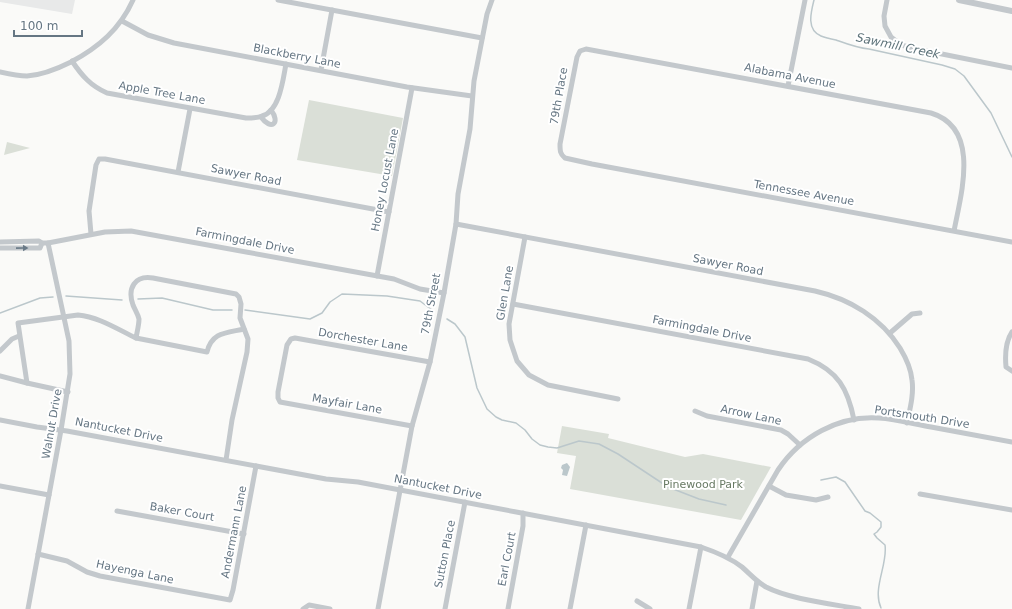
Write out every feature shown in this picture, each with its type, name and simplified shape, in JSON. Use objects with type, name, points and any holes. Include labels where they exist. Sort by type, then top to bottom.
[{"type":"street","points":[[0,72],[21,76],[35,75],[56,69],[72,61],[99,45],[112,33],[122,21],[133,0]]},
{"type":"street","points":[[278,0],[482,38]]},
{"type":"street","name":"79th Street","points":[[378,609],[412,426],[430,362],[444,293],[456,224],[458,194],[470,129],[472,96],[487,14],[492,0]]},
{"type":"street","points":[[788,86],[805,0]]},
{"type":"street","points":[[887,0],[884,16],[885,26],[891,37],[901,44],[917,49],[1012,68]]},
{"type":"street","points":[[959,0],[1012,11]]},
{"type":"street","points":[[321,70],[332,10]]},
{"type":"street","name":"Blackberry Lane","points":[[122,21],[148,35],[165,41],[412,88],[472,96]]},
{"type":"street","name":"79th Place","points":[[592,164],[565,158],[561,156],[560,151],[577,57],[580,51],[586,49],[622,56]]},
{"type":"street","name":"Alabama Avenue","points":[[622,56],[788,86],[931,113],[940,116],[951,125],[956,132],[960,140],[964,161],[963,181],[954,231]]},
{"type":"street","name":"Apple Tree Lane","points":[[72,61],[80,73],[90,83],[107,93],[242,118],[261,117],[271,110],[280,94],[286,64]]},
{"type":"street","name":"Honey Locust Lane","points":[[377,276],[412,88]]},
{"type":"street","points":[[178,172],[190,109]]},
{"type":"street","name":"Apple Tree Lane","points":[[261,117],[267,124],[274,124],[276,121],[276,116],[271,110]]},
{"type":"street","name":"Sawyer Road","points":[[91,234],[89,211],[96,165],[99,159],[105,158],[389,212]]},
{"type":"street","name":"Tennessee Avenue","points":[[592,164],[1012,242]]},
{"type":"street","name":"Sawyer Road","points":[[456,224],[826,294],[847,301],[874,319],[890,334],[906,359],[912,374],[912,394],[907,422]]},
{"type":"street","name":"Farmingdale Drive","points":[[0,242],[40,241],[42,243],[48,243],[113,231],[141,232],[399,280],[420,289],[444,293]]},
{"type":"street","name":"Glen Lane","points":[[525,237],[512,304],[509,329],[511,346],[517,361],[529,375],[541,383],[552,387],[618,400]]},
{"type":"street","name":"Farmingdale Drive","points":[[0,248],[40,248],[42,243]]},
{"type":"street","name":"Walnut Drive","points":[[28,609],[70,374],[70,352],[64,316],[48,243]]},
{"type":"street","points":[[136,338],[139,321],[133,305],[131,292],[133,286],[139,278],[146,276],[236,294],[241,304],[240,318],[248,339],[247,352],[232,420],[226,460]]},
{"type":"street","name":"Farmingdale Drive","points":[[512,304],[808,359],[829,370],[843,385],[850,401],[854,420]]},
{"type":"street","points":[[890,334],[912,314],[920,313]]},
{"type":"street","points":[[27,383],[18,323],[78,314],[85,315],[102,321],[136,338],[207,352],[209,344],[214,338],[225,333],[244,329]]},
{"type":"street","points":[[1012,332],[1009,337],[1005,358],[1006,366],[1012,371]]},
{"type":"street","points":[[0,350],[12,339],[20,336]]},
{"type":"street","name":"Dorchester Lane","points":[[278,401],[278,392],[287,345],[291,339],[300,338],[430,362]]},
{"type":"street","points":[[0,376],[68,392]]},
{"type":"street","name":"Mayfair Lane","points":[[278,401],[282,403],[412,426]]},
{"type":"street","name":"Arrow Lane","points":[[695,410],[707,416],[781,430],[800,445]]},
{"type":"street","name":"Portsmouth Drive","points":[[728,557],[781,466],[800,445],[827,428],[854,420],[878,418],[1012,442]]},
{"type":"street","name":"Nantucket Drive","points":[[0,420],[326,479],[358,482],[701,547],[728,557],[757,581],[773,590],[791,596],[859,609]]},
{"type":"street","name":"Andermann Lane","points":[[230,600],[256,466]]},
{"type":"street","points":[[0,486],[49,495]]},
{"type":"street","points":[[768,486],[786,495],[816,500],[828,497]]},
{"type":"street","points":[[920,494],[1012,510]]},
{"type":"street","name":"Sutton Place","points":[[445,609],[465,502]]},
{"type":"street","name":"Baker Court","points":[[117,511],[244,534]]},
{"type":"street","name":"Earl Court","points":[[508,609],[523,526],[523,513]]},
{"type":"street","points":[[570,609],[586,525]]},
{"type":"street","points":[[689,609],[701,547]]},
{"type":"street","name":"Hayenga Lane","points":[[38,554],[67,561],[87,572],[100,576],[230,600]]},
{"type":"street","points":[[752,609],[757,581]]},
{"type":"street","points":[[637,601],[650,609]]},
{"type":"street","points":[[303,609],[310,605],[330,609]]},
{"type":"shaded area","points":[[0,0],[75,0],[72,14],[0,2]]},
{"type":"shaded area","points":[[567,463],[570,467],[567,476],[562,475],[562,465]]},
{"type":"green space","points":[[309,100],[403,118],[392,176],[297,160]]},
{"type":"green space","points":[[7,142],[30,148],[4,155]]},
{"type":"green space","name":"Pinewood Park","points":[[562,426],[609,434],[608,438],[685,457],[703,454],[771,467],[741,520],[570,489],[576,456],[557,453]]},
{"type":"waterway","name":"Sawmill Creek","points":[[814,0],[811,25],[813,30],[821,36],[856,47],[942,65],[955,69],[964,76],[991,113],[1012,157]]},
{"type":"waterway","points":[[245,310],[310,319],[322,313],[330,302],[342,294],[387,296],[420,301],[432,310]]},
{"type":"waterway","points":[[66,296],[122,300]]},
{"type":"waterway","points":[[0,313],[40,298],[53,297]]},
{"type":"waterway","points":[[138,299],[162,298],[213,310],[232,310]]},
{"type":"waterway","points":[[447,319],[455,324],[465,337],[477,388],[487,409],[496,417],[516,423],[540,445],[557,448],[579,441],[599,444],[618,454],[668,487],[699,499],[726,505]]},
{"type":"waterway","points":[[821,480],[836,477],[845,482],[865,511],[881,522],[881,527],[874,534],[885,545],[878,593],[881,608]]}]
